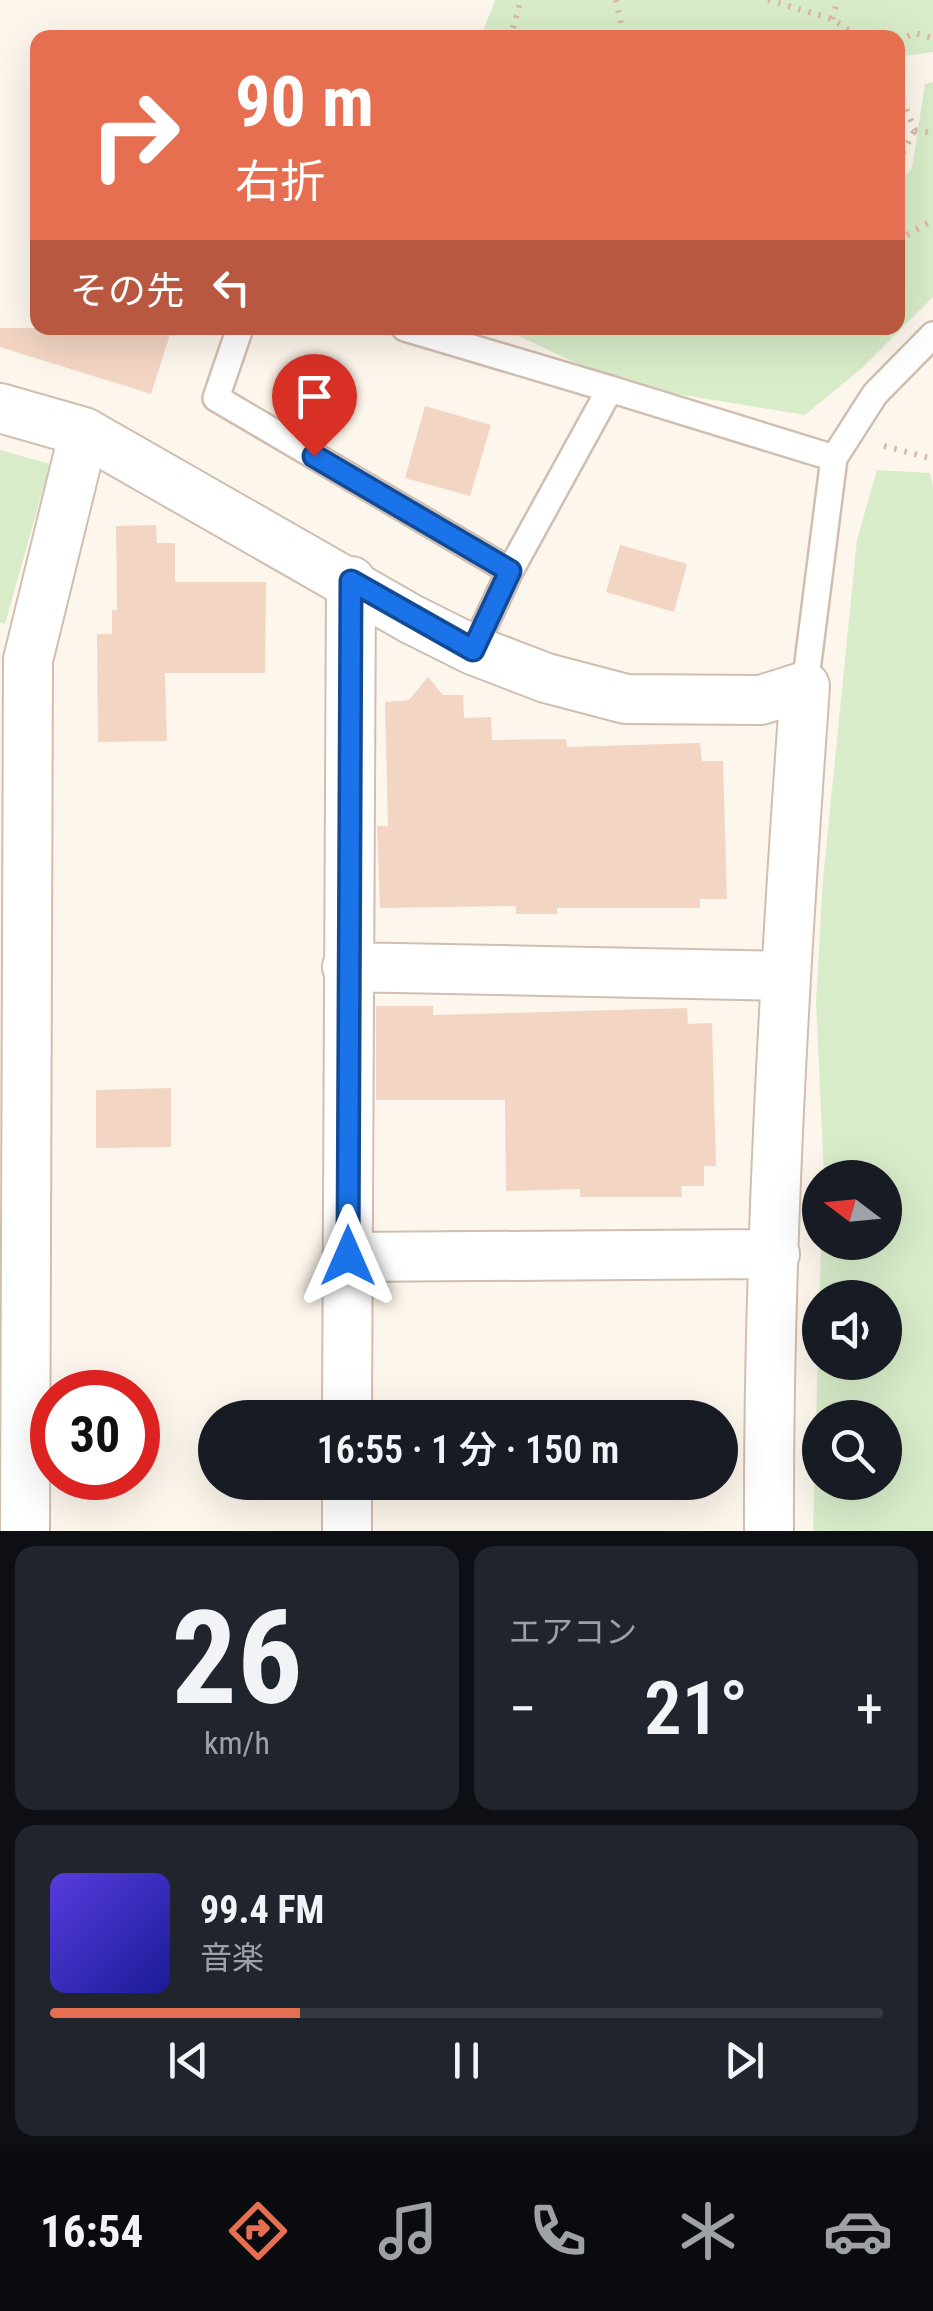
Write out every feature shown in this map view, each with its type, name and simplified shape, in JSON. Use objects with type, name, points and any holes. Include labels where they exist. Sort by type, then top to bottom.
[{"type":"street","points":[[0,408],[84,432],[473,650],[546,678],[626,699],[761,700],[805,686],[784,976],[769,1531]]},
{"type":"street","points":[[25,1531],[28,660],[84,432]]},
{"type":"street","points":[[348,1400],[351,581]]},
{"type":"street","points":[[347,966],[784,976]]},
{"type":"street","points":[[348,1256],[775,1254]]},
{"type":"street","points":[[347,1500],[347,1531]]},
{"type":"lane","points":[[238,335],[216,398],[510,571]]},
{"type":"lane","points":[[429,335],[834,458]]},
{"type":"lane","points":[[805,686],[834,458],[875,394],[933,335]]},
{"type":"lane","points":[[473,650],[510,571],[610,389]]},
{"type":"path","points":[[512,30],[521,0]]},
{"type":"path","points":[[616,0],[622,30]]},
{"type":"path","points":[[768,0],[832,19],[848,30]]},
{"type":"path","points":[[832,19],[838,0]]},
{"type":"path","points":[[905,37],[915,32],[933,38]]},
{"type":"path","points":[[905,106],[915,130]]},
{"type":"path","points":[[915,130],[933,133]]},
{"type":"path","points":[[905,149],[915,130]]},
{"type":"path","points":[[905,236],[933,220]]},
{"type":"green space","points":[[495,0],[933,0],[933,52],[905,56],[905,30],[484,30]]},
{"type":"green space","points":[[933,82],[933,297],[905,325],[905,176],[912,168],[925,84]]},
{"type":"green space","points":[[517,335],[895,335],[805,415],[622,385]]},
{"type":"green space","points":[[0,450],[50,464],[5,624],[0,622]]},
{"type":"green space","points":[[877,470],[930,473],[933,1531],[813,1531],[814,1500],[902,1500],[902,1400],[817,1400],[817,1380],[902,1380],[902,1280],[820,1280],[821,1260],[902,1260],[902,1160],[823,1160],[816,1001],[823,880],[857,540]]},
{"type":"building","points":[[0,328],[30,328],[30,335],[170,335],[151,394],[0,347]]},
{"type":"building","points":[[425,406],[491,425],[470,496],[405,478]]},
{"type":"building","points":[[156,525],[157,543],[175,543],[175,582],[266,582],[265,673],[165,673],[167,741],[98,742],[97,634],[112,634],[112,610],[117,610],[116,526]]},
{"type":"building","points":[[620,545],[687,564],[674,612],[606,592]]},
{"type":"building","points":[[428,677],[443,695],[463,695],[464,718],[491,717],[492,740],[566,739],[567,747],[700,743],[702,761],[723,761],[727,899],[700,899],[700,908],[557,908],[557,914],[516,914],[516,906],[380,908],[377,826],[388,826],[385,702],[409,700]]},
{"type":"building","points":[[376,1006],[433,1006],[433,1015],[687,1008],[688,1024],[712,1023],[716,1166],[704,1166],[704,1186],[681,1186],[682,1197],[580,1197],[580,1189],[506,1191],[505,1100],[376,1100]]},
{"type":"building","points":[[171,1088],[171,1147],[96,1148],[96,1090]]},
{"type":"route","points":[[314,456],[510,571],[473,650],[411,619],[351,581],[348,1256]]}]
